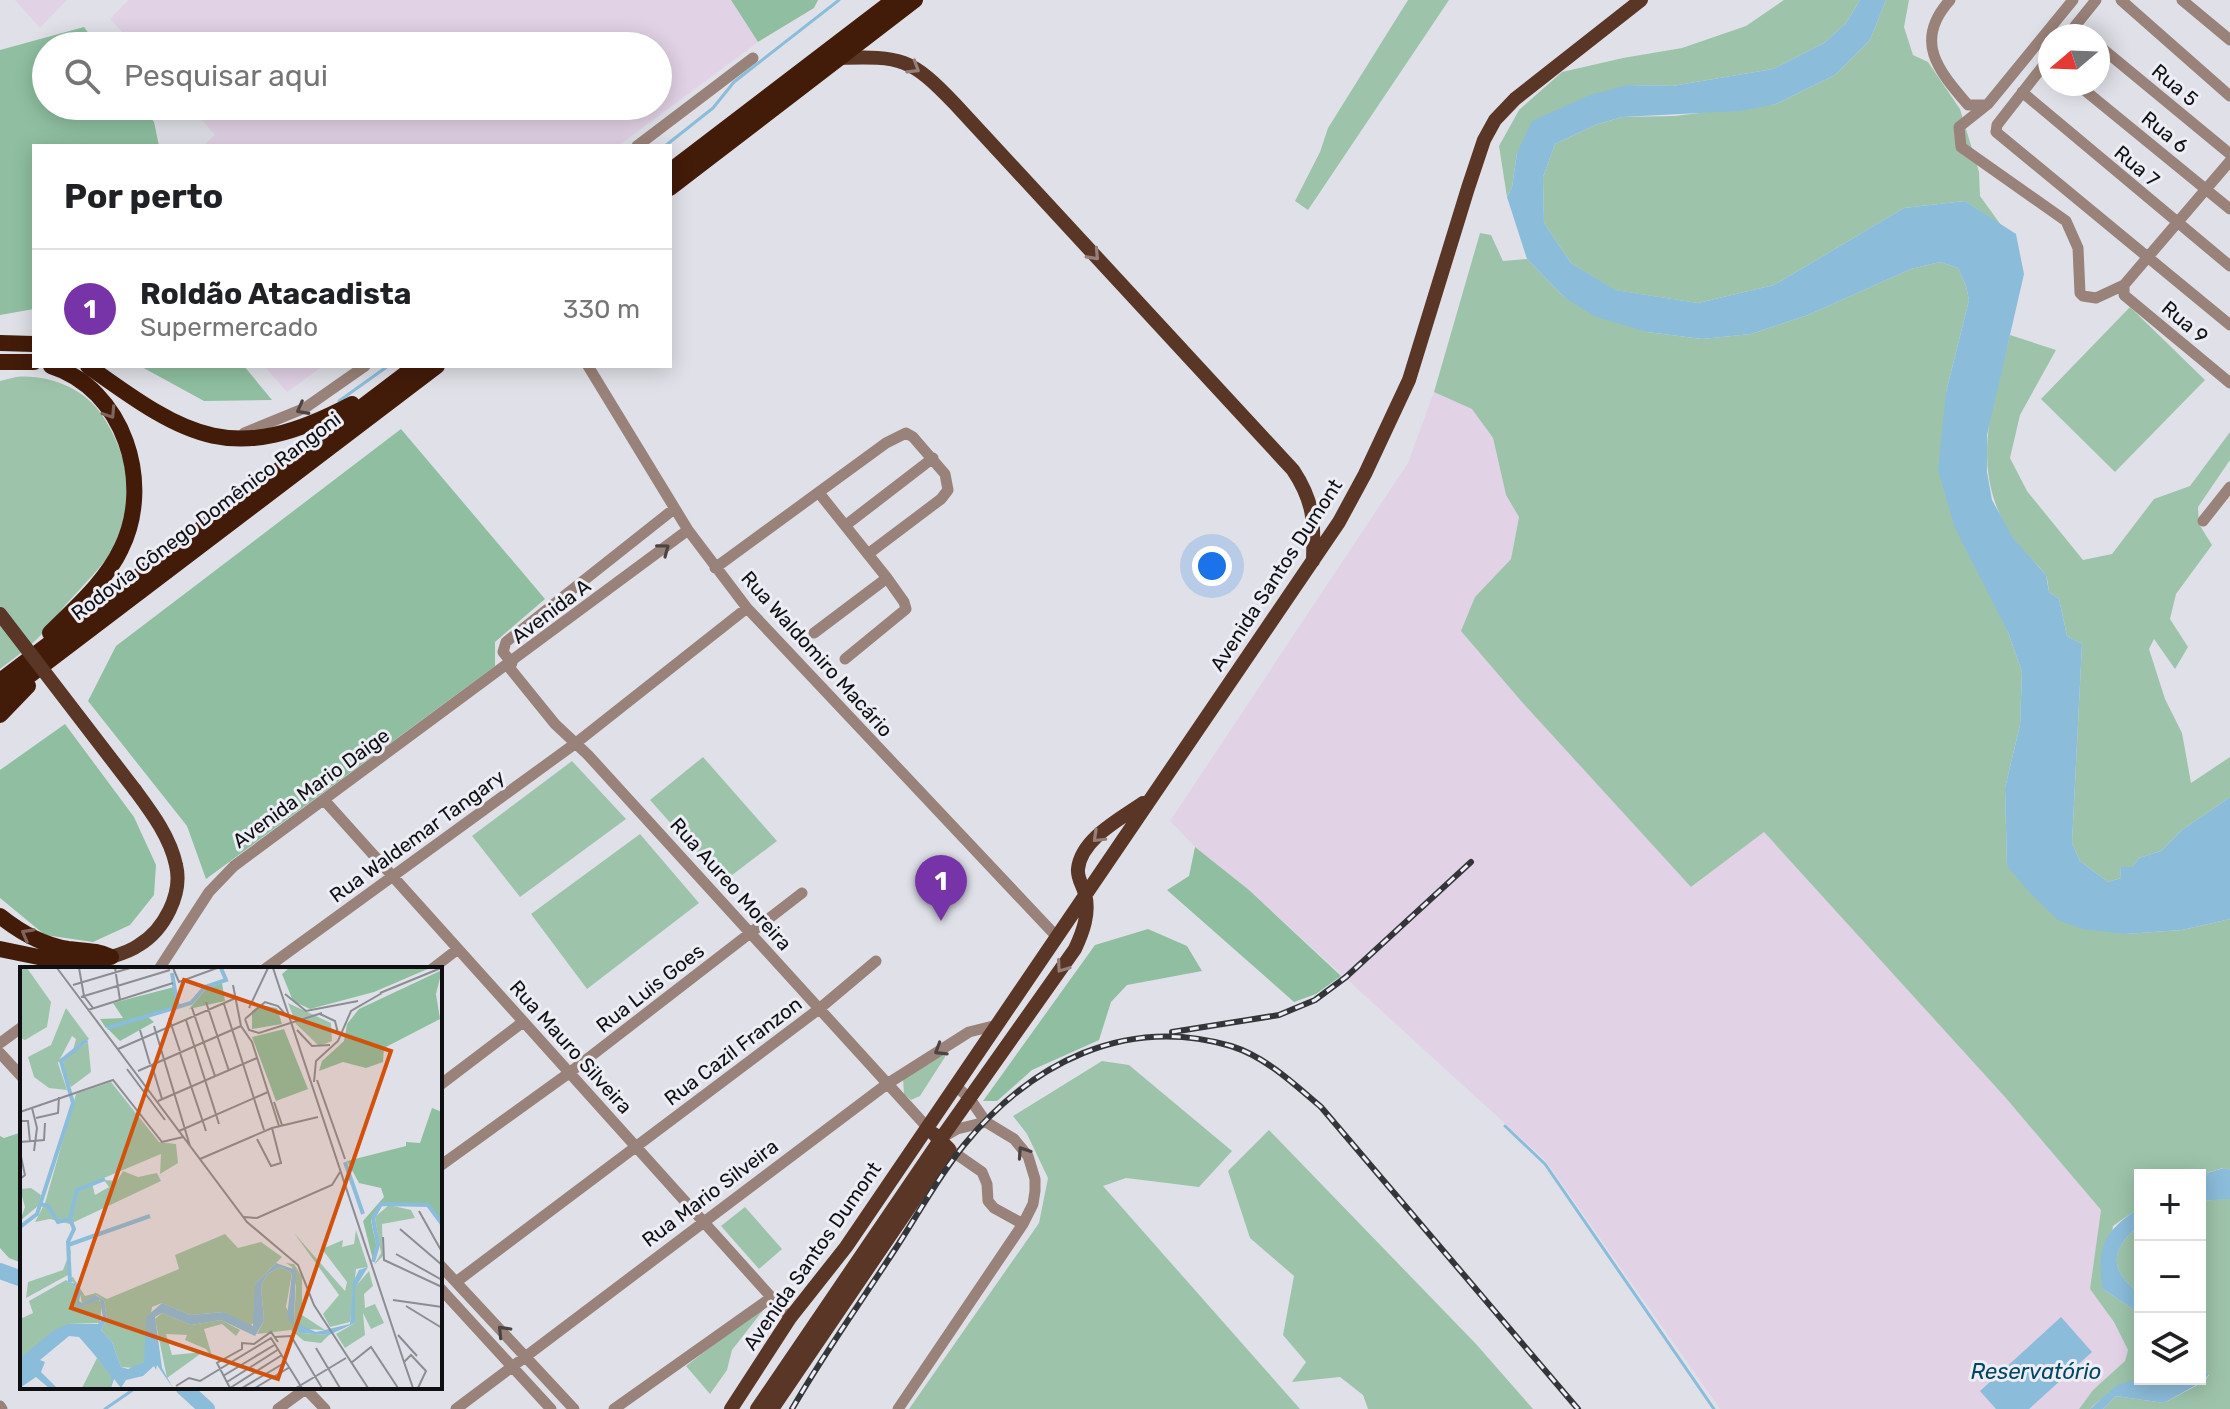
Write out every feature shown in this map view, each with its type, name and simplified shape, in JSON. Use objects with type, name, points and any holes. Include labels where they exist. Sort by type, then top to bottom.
[{"type":"highway","points":[[672,169],[894,0]]},
{"type":"highway","points":[[672,186],[915,0]]},
{"type":"highway","points":[[0,343],[32,344]]},
{"type":"highway","points":[[0,362],[32,362]]},
{"type":"highway","points":[[0,715],[28,685],[24,671],[120,553],[134,514],[134,472],[129,448],[116,421],[88,386],[56,368]]},
{"type":"highway","points":[[91,368],[147,409],[172,423],[230,439],[275,435],[300,429],[389,386]]},
{"type":"highway","name":"Rodovia Cônego Domênico Rangoni","points":[[0,698],[24,671],[413,368]]},
{"type":"highway","name":"Rodovia Cônego Domênico Rangoni","points":[[0,681],[24,671],[434,368]]},
{"type":"highway","points":[[0,916],[47,944],[100,951],[111,957]]},
{"type":"highway","points":[[0,949],[69,961],[111,957]]},
{"type":"main road","name":"Avenida Santos Dumont","points":[[731,1409],[790,1318],[846,1247],[956,1086],[1313,561],[1355,493],[1409,380],[1468,188],[1484,140],[1495,120],[1515,99],[1641,0]]},
{"type":"main road","points":[[839,58],[888,57],[909,63],[955,104],[1293,470],[1306,491],[1314,517],[1313,561]]},
{"type":"main road","points":[[0,614],[135,790],[169,843],[177,867],[177,885],[169,912],[147,939],[111,957]]},
{"type":"main road","points":[[772,1409],[944,1145],[970,1099],[1075,949],[1085,924],[1086,895],[1078,876],[1081,856],[1104,830],[1150,798]]},
{"type":"main road","points":[[927,1127],[944,1145]]},
{"type":"main road","name":"Avenida Santos Dumont","points":[[757,1409],[944,1145]]},
{"type":"street","points":[[1950,0],[1938,14],[1932,33],[1935,62],[1940,73],[1968,105],[1988,104]]},
{"type":"street","points":[[2073,0],[1988,104],[1959,127],[1961,147],[2066,221],[2078,248],[2080,293],[2096,298],[2124,285],[2230,161]]},
{"type":"street","points":[[2077,24],[2096,0]]},
{"type":"street","points":[[2121,0],[2230,96]]},
{"type":"street","points":[[2182,0],[2230,40]]},
{"type":"street","name":"Rua 5","points":[[2110,55],[2230,154]]},
{"type":"street","points":[[672,119],[753,58]]},
{"type":"street","points":[[2038,73],[1997,125],[1995,129],[1999,136],[2230,325]]},
{"type":"street","name":"Rua 7","points":[[2022,92],[2230,266]]},
{"type":"street","name":"Rua 6","points":[[2092,96],[2230,209]]},
{"type":"street","points":[[640,144],[671,120]]},
{"type":"street","name":"Rua 9","points":[[2124,285],[2124,295],[2230,383]]},
{"type":"street","points":[[230,439],[298,412],[362,368]]},
{"type":"street","name":"Rua Waldomiro Macário","points":[[589,368],[674,509],[747,608],[1057,937]]},
{"type":"street","points":[[715,568],[886,443],[906,433],[945,474],[948,490],[941,499],[868,554]]},
{"type":"street","points":[[846,525],[933,458]]},
{"type":"street","points":[[2203,521],[2230,487]]},
{"type":"street","points":[[819,493],[887,578],[906,609],[845,659]]},
{"type":"street","name":"Avenida A","points":[[674,509],[506,642],[503,652],[510,665],[688,530]]},
{"type":"street","points":[[610,560],[624,578]]},
{"type":"street","points":[[814,633],[887,578]]},
{"type":"street","points":[[567,594],[581,611]]},
{"type":"street","name":"Rua Waldemar Tangary","points":[[268,967],[576,743],[747,608]]},
{"type":"street","name":"Rua Aureo Moreira","points":[[510,665],[555,724],[576,743],[927,1127]]},
{"type":"street","name":"Avenida Mario Daige","points":[[160,967],[216,883],[234,866],[510,665]]},
{"type":"street","name":"Rua Mauro Silveira","points":[[325,801],[790,1318]]},
{"type":"street","name":"Rua Luis Goes","points":[[442,1165],[569,1073],[802,893]]},
{"type":"street","points":[[435,967],[458,949]]},
{"type":"street","name":"Rua Cazil Franzon","points":[[456,1282],[819,1009],[876,961]]},
{"type":"street","points":[[442,1083],[523,1022]]},
{"type":"street","name":"Rua Mario Silveira","points":[[456,1409],[887,1084],[969,1032],[997,1025]]},
{"type":"street","points":[[0,1043],[20,1028]]},
{"type":"street","points":[[0,1053],[20,1075]]},
{"type":"street","points":[[898,1409],[1023,1224],[1033,1204],[1035,1179],[1028,1156],[1014,1139],[986,1122],[970,1099],[956,1086]]},
{"type":"street","points":[[986,1122],[957,1129],[944,1145],[982,1172],[987,1184],[988,1201],[994,1208],[1023,1224]]},
{"type":"street","points":[[442,1267],[574,1409]]},
{"type":"street","points":[[442,1290],[551,1409]]},
{"type":"street","points":[[614,1409],[772,1297]]},
{"type":"street","points":[[278,1409],[305,1389]]},
{"type":"street","points":[[307,1389],[325,1409]]},
{"type":"shaded area","points":[[15,0],[67,0],[40,28]]},
{"type":"shaded area","points":[[128,0],[731,0],[758,42],[672,106],[672,32],[122,32],[110,19]]},
{"type":"shaded area","points":[[202,120],[653,120],[621,144],[205,144],[215,135]]},
{"type":"shaded area","points":[[266,368],[320,368],[287,392]]},
{"type":"shaded area","points":[[1434,392],[1472,408],[1493,439],[1506,495],[1519,517],[1511,559],[1475,597],[1692,887],[1763,831],[2005,1097],[2101,1210],[2090,1289],[2114,1322],[2128,1350],[2125,1361],[2093,1390],[2079,1409],[1720,1409],[1545,1160],[1249,890],[1195,847],[1170,821],[1408,463]]},
{"type":"green space","points":[[731,0],[818,0],[814,8],[758,42]]},
{"type":"green space","points":[[1408,0],[1449,0],[1308,210],[1295,201],[1320,152],[1328,128]]},
{"type":"green space","points":[[1784,0],[1860,0],[1846,23],[1824,43],[1773,69],[1672,86],[1628,85],[1517,153],[1512,187],[1507,197],[1499,146],[1519,110],[1562,72],[1682,48],[1746,26]]},
{"type":"green space","points":[[1886,0],[1909,0],[1904,27],[1913,55],[1928,62],[1960,109],[1979,172],[1980,196],[2001,225],[1965,201],[1904,208],[1774,285],[1698,303],[1614,290],[1571,263],[1544,223],[1543,177],[1555,144],[1595,125],[1622,117],[1674,116],[1776,104],[1835,75],[1870,40]]},
{"type":"green space","points":[[84,27],[88,32],[66,32]]},
{"type":"green space","points":[[32,41],[32,120],[152,120],[159,144],[32,144],[32,309],[0,315],[0,50]]},
{"type":"green space","points":[[1480,233],[1491,235],[1503,261],[1527,259],[1564,297],[1647,332],[1702,339],[1751,334],[1808,315],[1911,269],[1940,262],[1958,268],[1969,300],[1946,392],[2008,632],[2022,672],[2020,725],[2005,788],[2007,866],[2125,934],[2182,930],[2230,919],[2230,1170],[2223,1168],[2206,1173],[2206,1169],[2134,1169],[2134,1211],[2113,1226],[2103,1289],[2134,1310],[2134,1381],[2090,1409],[2079,1409],[2093,1390],[2125,1361],[2128,1350],[2114,1322],[2090,1289],[2101,1210],[2005,1097],[1764,832],[1691,887],[1461,631],[1475,597],[1511,559],[1519,517],[1506,495],[1493,438],[1472,409],[1434,392]]},
{"type":"green space","points":[[2130,307],[2205,380],[2115,472],[2041,399]]},
{"type":"green space","points":[[2010,335],[2056,350],[2020,415],[2010,458],[2027,491],[2083,560],[2112,554],[2154,499],[2190,486],[2230,432],[2230,460],[2198,507],[2199,524],[2212,545],[2176,594],[2170,619],[2188,647],[2175,669],[2154,639],[2149,649],[2165,699],[2182,733],[2191,783],[2230,757],[2230,797],[2182,830],[2161,851],[2139,858],[2132,867],[2120,867],[2121,878],[2108,882],[2080,861],[2072,843],[2082,644],[2067,636],[2059,599],[2049,592],[2045,574],[2012,537],[1991,486],[1987,462],[1991,412]]},
{"type":"green space","points":[[144,368],[246,368],[272,400],[204,401]]},
{"type":"green space","points":[[16,377],[53,381],[75,390],[94,405],[118,446],[128,480],[128,498],[122,532],[109,555],[38,638],[0,669],[0,381]]},
{"type":"green space","points":[[401,429],[545,599],[495,642],[495,666],[206,879],[187,826],[88,701],[116,646]]},
{"type":"green space","points":[[65,724],[134,817],[156,865],[154,895],[130,925],[93,942],[45,935],[0,898],[0,770]]},
{"type":"green space","points":[[703,757],[777,841],[723,882],[650,800]]},
{"type":"green space","points":[[572,761],[626,819],[520,897],[472,836]]},
{"type":"green space","points":[[640,834],[699,903],[587,989],[531,914]]},
{"type":"green space","points":[[1195,847],[1249,890],[1341,976],[1316,994],[1294,1002],[1167,890],[1189,876]]},
{"type":"green space","points":[[1148,929],[1187,946],[1202,971],[1127,985],[1111,1002],[1099,1040],[1032,1070],[997,1101],[983,1101],[1095,945]]},
{"type":"green space","points":[[945,1052],[945,1057],[920,1096],[911,1100],[904,1094],[903,1079]]},
{"type":"green space","points":[[1102,1061],[1129,1065],[1232,1151],[1199,1187],[1126,1178],[1103,1186],[1300,1409],[909,1409],[1039,1223],[1048,1178],[1027,1134],[1013,1116]]},
{"type":"green space","points":[[1269,1130],[1476,1344],[1533,1409],[1368,1409],[1363,1395],[1340,1377],[1292,1382],[1306,1362],[1283,1335],[1294,1276],[1250,1238],[1228,1171]]},
{"type":"green space","points":[[20,1133],[20,1262],[9,1258],[0,1248],[0,1136],[4,1138]]},
{"type":"green space","points":[[2230,1199],[2230,1409],[2103,1409],[2116,1396],[2164,1403],[2198,1385],[2206,1385],[2209,1375],[2206,1371],[2206,1201]]},
{"type":"green space","points":[[745,1207],[782,1249],[759,1269],[721,1226]]},
{"type":"green space","points":[[2134,1230],[2134,1289],[2123,1277],[2117,1260],[2118,1251]]},
{"type":"green space","points":[[762,1307],[764,1309],[732,1350],[727,1370],[710,1394],[686,1366]]},
{"type":"water","points":[[1860,0],[1886,0],[1870,40],[1835,75],[1776,104],[1740,111],[1622,117],[1595,125],[1555,144],[1543,177],[1544,223],[1571,263],[1615,290],[1698,303],[1774,285],[1904,208],[1965,201],[2016,234],[2024,274],[1987,435],[1987,472],[1992,500],[2013,538],[2046,575],[2049,592],[2059,599],[2067,636],[2082,644],[2072,843],[2080,861],[2108,882],[2121,878],[2120,867],[2132,867],[2139,858],[2161,851],[2182,830],[2230,797],[2230,919],[2182,930],[2125,934],[2083,929],[2058,920],[2007,866],[2005,788],[2020,725],[2022,672],[2008,632],[1955,528],[1938,470],[1946,392],[1969,300],[1958,268],[1940,262],[1911,269],[1808,315],[1751,334],[1702,339],[1647,332],[1594,316],[1564,297],[1527,259],[1507,197],[1512,187],[1517,153],[1532,121],[1590,95],[1628,85],[1672,86],[1773,69],[1824,43],[1846,23]]},
{"type":"water","points":[[2224,1168],[2230,1170],[2230,1199],[2206,1201],[2206,1173]]},
{"type":"water","points":[[2134,1212],[2134,1230],[2118,1251],[2117,1260],[2123,1277],[2134,1289],[2134,1310],[2103,1289],[2102,1250],[2119,1224]]},
{"type":"water","name":"Reservatório","points":[[2061,1317],[2092,1352],[2029,1409],[1996,1409],[1980,1391]]},
{"type":"water","points":[[2134,1380],[2134,1385],[2196,1385],[2164,1403],[2116,1396],[2103,1409],[2090,1409],[2117,1385]]},
{"type":"waterway","points":[[668,144],[713,108],[734,82],[839,0]]},
{"type":"waterway","points":[[339,401],[385,368]]},
{"type":"waterway","points":[[1505,1126],[1545,1164],[1714,1409]]},
{"type":"waterway","points":[[0,1271],[20,1278]]},
{"type":"waterway","points":[[105,1409],[134,1389]]},
{"type":"waterway","points":[[185,1389],[207,1409]]},
{"type":"railway","points":[[1172,1032],[1279,1015],[1315,1000],[1346,977],[1471,862]]},
{"type":"railway","points":[[792,1409],[945,1170],[990,1116],[1050,1069],[1083,1053],[1118,1042],[1154,1037],[1192,1038],[1244,1051],[1279,1072],[1321,1107],[1578,1409]]},
{"type":"place","name":"Roldão Atacadista","points":[[941,921]]}]
